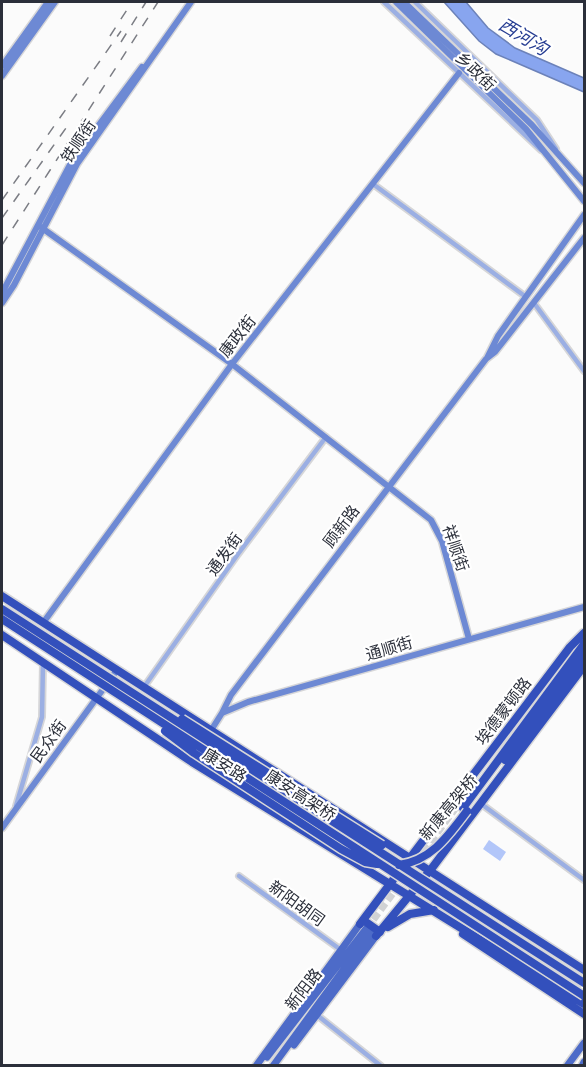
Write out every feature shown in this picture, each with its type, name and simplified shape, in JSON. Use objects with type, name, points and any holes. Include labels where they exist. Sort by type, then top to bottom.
[{"type":"highway","name":"康安路","points":[[2,596],[434,875]]},
{"type":"highway","name":"康安高架桥","points":[[2,609],[85,668],[585,996]]},
{"type":"highway","name":"康安高架桥","points":[[2,619],[85,668],[585,983]]},
{"type":"highway","name":"埃德蒙顿路","points":[[585,634],[460,806],[585,644]]},
{"type":"highway","name":"埃德蒙顿路","points":[[371,930],[390,884],[570,647],[585,634]]},
{"type":"highway","name":"康安路","points":[[2,635],[192,762],[585,1004]]},
{"type":"highway","name":"新康高架桥","points":[[85,668],[194,753],[349,853],[375,864],[396,865],[417,860],[444,841],[585,655]]},
{"type":"highway","points":[[371,930],[410,895],[585,666]]},
{"type":"highway","points":[[85,668],[209,734],[382,845],[409,857]]},
{"type":"highway","points":[[434,875],[449,890],[585,977]]},
{"type":"highway","points":[[434,875],[585,970]]},
{"type":"highway","name":"康安路","points":[[436,911],[452,926],[585,1014]]},
{"type":"highway","points":[[371,930],[406,915],[436,911]]},
{"type":"main road","points":[[256,1065],[340,950],[371,930]]},
{"type":"main road","points":[[278,1065],[317,1015],[371,930]]},
{"type":"main road","name":"新阳路","points":[[261,1065],[371,930]]},
{"type":"main road","name":"新阳路","points":[[273,1065],[371,930]]},
{"type":"main road","points":[[567,1065],[585,1043]]},
{"type":"street","points":[[2,66],[48,2]]},
{"type":"street","points":[[2,76],[54,2]]},
{"type":"street","name":"铁顺街","points":[[2,293],[72,161],[186,2]]},
{"type":"street","name":"铁顺街","points":[[2,303],[14,285],[77,164],[191,2]]},
{"type":"street","name":"乡政街","points":[[384,2],[550,158]]},
{"type":"street","name":"乡政街","points":[[396,2],[526,129],[585,201]]},
{"type":"street","name":"乡政街","points":[[404,2],[532,125],[585,183]]},
{"type":"street","name":"乡政街","points":[[415,2],[537,120],[558,151]]},
{"type":"street","name":"康政街","points":[[43,623],[232,364],[459,73]]},
{"type":"street","points":[[373,184],[526,297]]},
{"type":"street","name":"顾新路","points":[[222,713],[231,695],[486,359],[498,336],[585,214]]},
{"type":"street","name":"祥顺街","points":[[42,228],[232,364],[432,520],[469,639]]},
{"type":"street","name":"顾新路","points":[[486,359],[495,352],[585,238]]},
{"type":"street","points":[[534,303],[585,371]]},
{"type":"street","name":"通发街","points":[[144,687],[238,554],[326,437]]},
{"type":"street","name":"通顺街","points":[[222,713],[248,702],[585,606]]},
{"type":"street","points":[[15,810],[42,717],[43,662]]},
{"type":"street","name":"民众街","points":[[2,828],[117,670]]},
{"type":"street","points":[[192,762],[222,713]]},
{"type":"street","points":[[480,803],[585,880]]},
{"type":"street","name":"新阳胡同","points":[[239,876],[340,950]]},
{"type":"street","points":[[317,1015],[381,1065]]},
{"type":"shaded area","points":[[444,2],[466,2],[488,28],[515,48],[584,78],[584,92],[496,54],[479,41]]},
{"type":"shaded area","points":[[489,840],[506,852],[500,861],[483,849]]},
{"type":"tunnel","points":[[366,929],[458,804]]},
{"type":"railway","points":[[110,36],[132,2]]},
{"type":"railway","points":[[121,42],[146,2]]},
{"type":"railway","points":[[2,245],[158,2]]},
{"type":"railway","points":[[2,200],[121,31]]},
{"type":"railway","points":[[2,218],[66,128]]},
{"type":"water label","name":"西河沟","points":[[524,36]]}]
